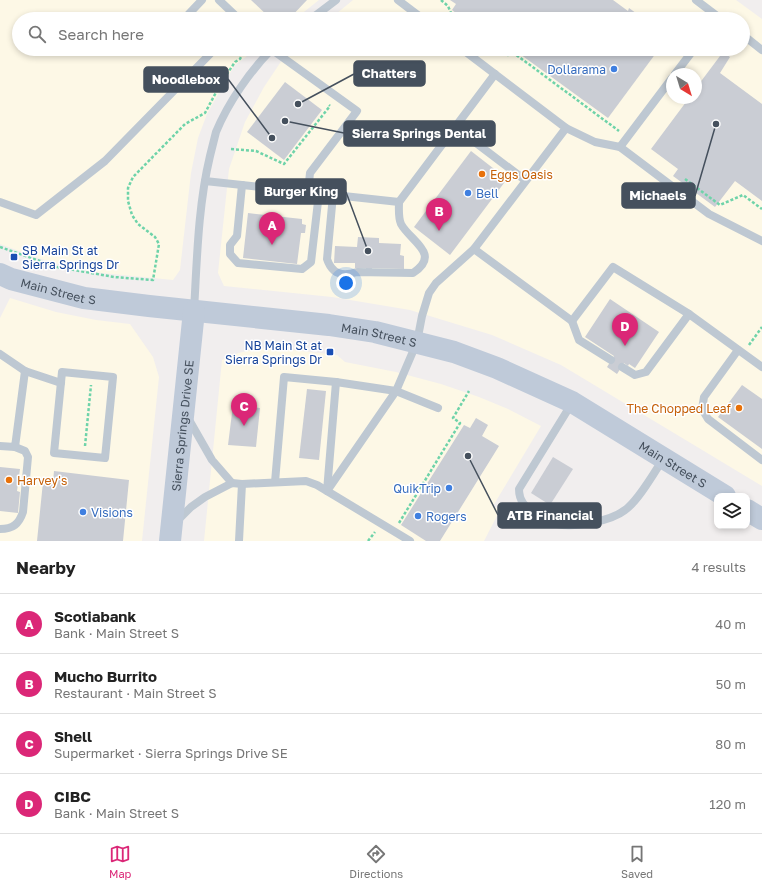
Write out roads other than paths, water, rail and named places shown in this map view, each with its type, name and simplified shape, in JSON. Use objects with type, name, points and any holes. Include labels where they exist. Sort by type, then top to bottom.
[{"type":"main road","name":"Main Street S","points":[[0,274],[31,285],[84,298],[330,325],[375,332],[454,352],[497,368],[572,402],[720,493]]},
{"type":"main road","name":"Sierra Springs Drive SE","points":[[171,534],[194,311]]},
{"type":"main road","points":[[750,512],[762,519]]},
{"type":"lane","points":[[191,12],[202,0]]},
{"type":"lane","points":[[218,0],[231,12]]},
{"type":"lane","points":[[320,12],[336,0]]},
{"type":"lane","points":[[398,0],[414,12]]},
{"type":"lane","points":[[696,0],[711,12]]},
{"type":"lane","points":[[750,41],[762,50]]},
{"type":"lane","points":[[0,202],[36,215],[105,161],[208,56]]},
{"type":"lane","points":[[194,311],[201,213],[205,181],[216,133],[253,69],[265,56]]},
{"type":"lane","points":[[282,56],[357,111],[310,173],[308,192]]},
{"type":"lane","points":[[471,56],[566,128],[595,142],[620,147],[709,214],[762,241]]},
{"type":"lane","points":[[680,68],[689,56]]},
{"type":"lane","points":[[333,195],[327,259],[334,271],[341,274],[357,272],[413,273],[424,265],[425,253],[400,221],[399,202],[495,74]]},
{"type":"lane","points":[[620,147],[666,86]]},
{"type":"lane","points":[[455,127],[526,180]]},
{"type":"lane","points":[[327,491],[396,392],[417,342],[422,316],[429,293],[436,283],[474,249],[566,128]]},
{"type":"lane","points":[[205,181],[399,202]]},
{"type":"lane","points":[[242,185],[237,236],[230,245],[230,254],[238,263],[302,269],[311,262],[320,193]]},
{"type":"lane","points":[[474,249],[572,320],[579,340],[611,360]]},
{"type":"lane","points":[[572,320],[613,267],[689,314],[762,367]]},
{"type":"lane","points":[[622,367],[635,375],[646,372],[689,314]]},
{"type":"lane","points":[[741,352],[704,397],[702,409],[708,419],[762,460]]},
{"type":"lane","points":[[0,354],[25,371],[61,383]]},
{"type":"lane","points":[[15,447],[25,371]]},
{"type":"lane","points":[[62,372],[113,377],[105,458],[54,453],[61,383],[62,372]]},
{"type":"lane","points":[[275,482],[284,377],[336,382],[396,392],[438,408]]},
{"type":"lane","points":[[327,491],[336,382]]},
{"type":"lane","points":[[572,402],[519,489],[521,501],[526,508],[549,521],[568,526],[607,520],[625,510],[632,504],[664,458]]},
{"type":"lane","points":[[184,411],[212,460],[232,483]]},
{"type":"lane","points":[[0,446],[15,447],[25,451],[28,457],[23,512],[20,520],[14,527],[0,529]]},
{"type":"lane","points":[[171,534],[191,507],[205,497],[232,483],[242,484],[306,481],[317,485],[408,541]]},
{"type":"lane","points":[[239,541],[242,484]]},
{"type":"place","name":"Dollarama","points":[[614,69]]},
{"type":"place","name":"Chatters","points":[[298,104]]},
{"type":"place","name":"Sierra Springs Dental","points":[[285,121]]},
{"type":"place","name":"Michaels","points":[[716,124]]},
{"type":"place","name":"Noodlebox","points":[[272,138]]},
{"type":"place","name":"Eggs Oasis","points":[[482,174]]},
{"type":"place","name":"Bell","points":[[468,193]]},
{"type":"place","name":"Mucho Burrito","points":[[439,231]]},
{"type":"place","name":"Scotiabank","points":[[272,245]]},
{"type":"place","name":"Burger King","points":[[368,251]]},
{"type":"place","name":"SB Main St at Sierra Springs Dr","points":[[14,257]]},
{"type":"place","name":"CIBC","points":[[625,346]]},
{"type":"place","name":"NB Main St at Sierra Springs Dr","points":[[330,352]]},
{"type":"place","name":"The Chopped Leaf","points":[[739,408]]},
{"type":"place","name":"Shell","points":[[244,426]]},
{"type":"place","name":"ATB Financial","points":[[468,456]]},
{"type":"place","name":"Harvey's","points":[[9,480]]},
{"type":"place","name":"QuikTrip","points":[[449,488]]},
{"type":"place","name":"Visions","points":[[83,512]]},
{"type":"place","name":"Rogers","points":[[418,516]]}]
